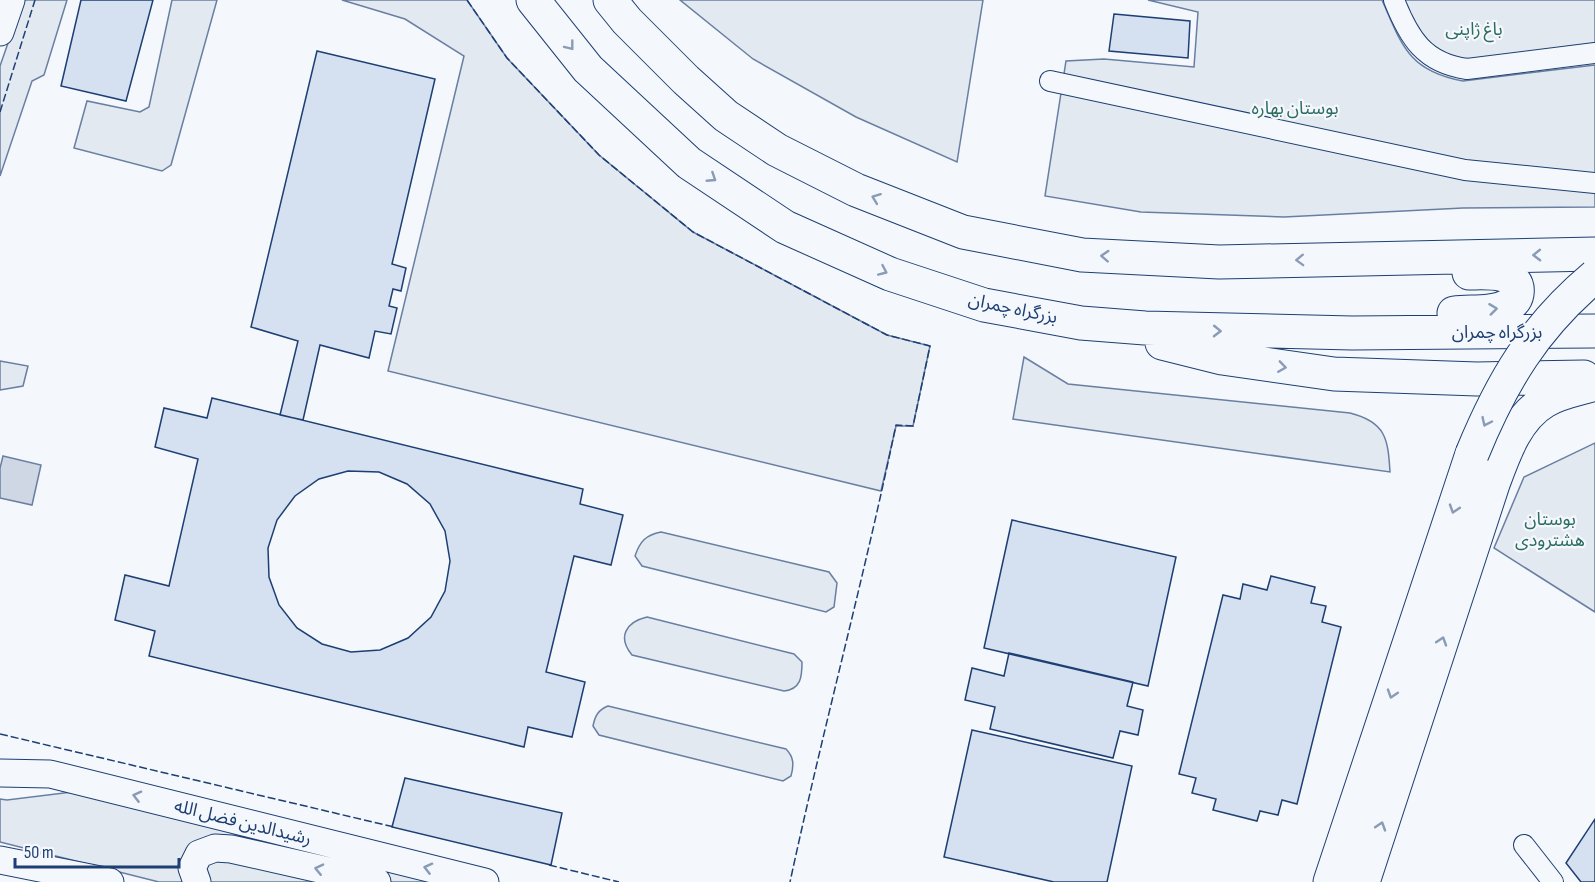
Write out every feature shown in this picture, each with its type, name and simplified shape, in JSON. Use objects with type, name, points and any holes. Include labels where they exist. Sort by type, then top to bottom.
[{"type":"highway","name":"بزرگراه چمران","points":[[533,0],[588,69],[689,163],[785,226],[890,274],[984,305],[1081,323],[1201,330],[1352,333],[1595,331]]},
{"type":"highway","points":[[610,0],[627,21],[726,116],[777,150],[856,190],[963,232],[1082,255],[1219,262],[1595,254]]},
{"type":"highway","points":[[1342,259],[1445,272],[1501,274],[1510,277],[1517,285],[1517,295],[1514,301],[1498,309],[1447,313],[1352,333]]},
{"type":"highway","points":[[1330,882],[1472,454],[1495,403],[1529,345],[1562,305],[1595,276]]},
{"type":"highway","points":[[1081,323],[1222,358],[1334,374],[1477,379],[1595,377]]},
{"type":"highway","points":[[1363,882],[1493,484],[1511,441],[1532,410],[1547,399],[1595,384]]},
{"type":"main road","points":[[0,32],[11,0]]},
{"type":"main road","points":[[0,759],[51,774]]},
{"type":"main road","name":"رشیدالدین فضل الله","points":[[0,773],[51,774],[485,882]]},
{"type":"main road","points":[[197,882],[192,868],[198,854],[215,848],[231,849],[376,882]]},
{"type":"main road","points":[[0,860],[110,882]]},
{"type":"street","points":[[1394,0],[1403,23],[1420,48],[1441,63],[1452,67],[1467,69],[1595,53]]},
{"type":"street","points":[[1050,81],[1465,170],[1595,183]]},
{"type":"street","points":[[1524,845],[1553,882]]},
{"type":"green space","points":[[23,0],[67,0],[44,75],[32,81],[0,176],[0,66]]},
{"type":"green space","points":[[172,0],[217,0],[171,165],[162,171],[74,148],[87,101],[140,112],[149,107]]},
{"type":"green space","points":[[342,0],[467,0],[507,58],[599,155],[693,232],[887,335],[930,346],[913,426],[896,426],[881,491],[388,371],[464,56],[405,19]]},
{"type":"green space","points":[[680,0],[983,0],[957,162],[856,117],[753,59]]},
{"type":"green space","name":"بوستان بهاره","points":[[1148,0],[1382,0],[1402,43],[1419,63],[1430,71],[1463,81],[1595,65],[1595,207],[1463,208],[1284,217],[1141,212],[1045,196],[1066,61],[1104,59],[1194,67],[1198,12]]},
{"type":"green space","name":"باغ ژاپنی","points":[[1398,0],[1595,0],[1595,46],[1462,60],[1424,44]]},
{"type":"green space","points":[[1024,357],[1068,384],[1350,413],[1371,421],[1383,434],[1388,450],[1390,472],[1013,419]]},
{"type":"green space","points":[[0,361],[28,366],[23,386],[0,390]]},
{"type":"green space","name":"بوستان هشترودی","points":[[1595,443],[1595,612],[1494,548],[1524,477]]},
{"type":"green space","points":[[661,532],[829,572],[837,583],[834,607],[826,612],[642,566],[635,556],[639,546],[651,535]]},
{"type":"green space","points":[[647,617],[794,654],[802,662],[799,681],[794,688],[784,691],[632,655],[625,642],[626,631],[629,626]]},
{"type":"green space","points":[[608,706],[786,749],[793,761],[791,776],[783,781],[599,735],[593,726],[595,719],[599,711]]},
{"type":"green space","points":[[72,792],[449,882],[159,882],[0,842],[0,799]]},
{"type":"shaded area","points":[[3,456],[41,465],[32,505],[0,498],[0,468]]},
{"type":"building","points":[[81,0],[153,0],[126,101],[61,86]]},
{"type":"building","points":[[1114,14],[1190,21],[1188,58],[1109,51]]},
{"type":"building","points":[[317,51],[435,79],[392,264],[406,268],[401,291],[393,289],[389,306],[397,308],[391,334],[375,331],[369,358],[320,345],[303,420],[280,415],[298,341],[251,327]]},
{"type":"building","points":[[212,398],[583,489],[580,504],[623,515],[611,565],[574,556],[546,672],[585,682],[572,737],[528,727],[524,747],[149,656],[155,631],[115,620],[125,575],[169,586],[198,459],[155,447],[164,408],[207,418]],"holes":[[[348,471],[379,472],[407,484],[430,504],[445,531],[450,561],[445,591],[431,617],[408,638],[380,650],[351,652],[322,644],[297,628],[279,605],[269,577],[268,548],[277,520],[295,496],[319,479]]]},
{"type":"building","points":[[1012,520],[1176,557],[1148,686],[984,648]]},
{"type":"building","points":[[1271,576],[1315,587],[1311,603],[1326,606],[1322,622],[1341,627],[1297,804],[1282,800],[1278,815],[1260,811],[1257,821],[1213,810],[1216,799],[1192,793],[1196,778],[1179,774],[1223,595],[1240,599],[1243,584],[1267,590]]},
{"type":"building","points":[[1009,653],[1133,682],[1127,706],[1143,710],[1138,735],[1120,731],[1113,758],[990,729],[995,707],[965,700],[972,668],[1004,676]]},
{"type":"building","points":[[972,730],[1132,766],[1107,882],[1054,882],[944,857]]},
{"type":"building","points":[[405,778],[562,813],[551,865],[392,827]]},
{"type":"building","points":[[1595,819],[1595,882],[1581,882],[1566,863]]},
{"type":"fence","points":[[0,112],[35,0]]},
{"type":"fence","points":[[467,0],[507,58],[599,155],[693,232],[887,335],[930,346],[913,426],[896,425],[790,882]]},
{"type":"fence","points":[[0,734],[394,827]]},
{"type":"fence","points":[[549,865],[619,882]]}]
